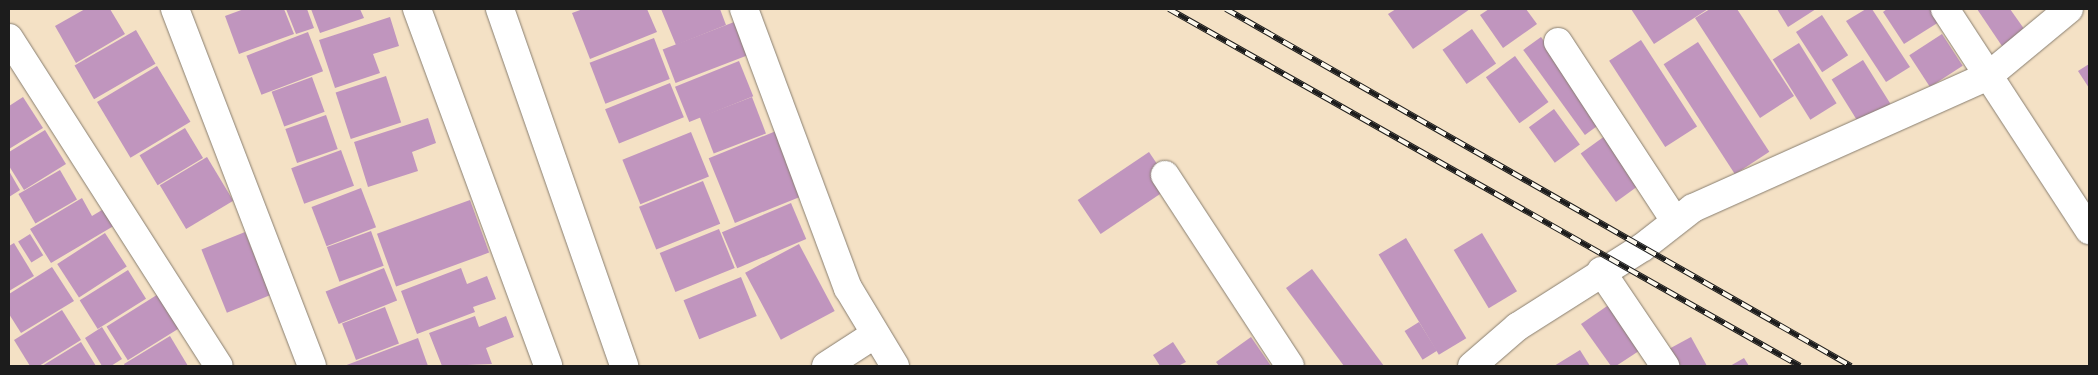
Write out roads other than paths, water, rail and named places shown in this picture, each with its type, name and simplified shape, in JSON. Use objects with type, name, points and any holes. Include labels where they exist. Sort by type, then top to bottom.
[{"type":"street","points":[[176,9],[312,366]]},
{"type":"street","points":[[417,9],[548,366]]},
{"type":"street","points":[[500,9],[624,366]]},
{"type":"street","points":[[744,9],[848,288],[878,357],[826,366]]},
{"type":"street","points":[[1945,9],[2089,230]]},
{"type":"street","points":[[1472,366],[1517,327],[1601,271],[1643,247],[1674,221],[1694,208],[1988,76],[2070,9]]},
{"type":"street","points":[[9,38],[219,366]]},
{"type":"street","points":[[1558,42],[1674,221]]},
{"type":"street","points":[[1165,175],[1290,366]]},
{"type":"street","points":[[1601,271],[1665,366]]},
{"type":"railway","points":[[1169,9],[1800,366]]},
{"type":"railway","points":[[1226,9],[1851,366]]}]
